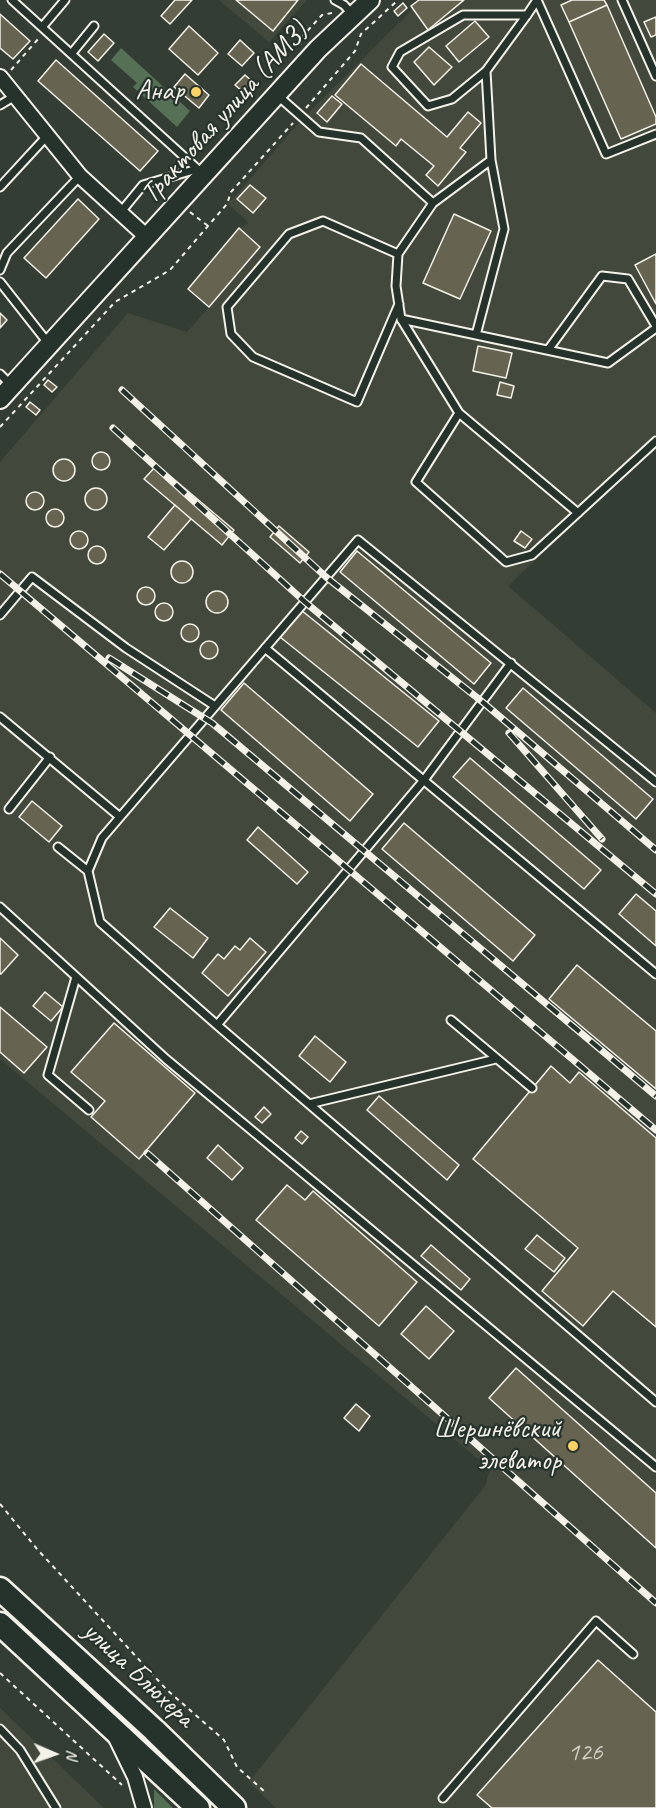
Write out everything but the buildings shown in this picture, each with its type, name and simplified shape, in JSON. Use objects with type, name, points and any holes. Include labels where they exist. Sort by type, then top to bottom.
[{"type":"main road","name":"улица Блюхера","points":[[0,1588],[154,1730],[234,1808]]},
{"type":"main road","name":"улица Блюхера","points":[[0,1624],[198,1808]]},
{"type":"street","name":"Трактовая улица (АМЗ)","points":[[4,387],[50,346],[148,238],[201,172],[370,0]]},
{"type":"street","name":"Трактовая улица (АМЗ)","points":[[1,79],[80,176],[148,238]]},
{"type":"street","points":[[109,1723],[135,1777],[144,1806]]},
{"type":"lane","points":[[12,0],[201,172]]},
{"type":"lane","points":[[45,28],[65,0]]},
{"type":"lane","points":[[335,0],[344,5],[353,15]]},
{"type":"lane","points":[[527,15],[464,15],[400,52],[392,67],[428,106],[452,99],[486,71],[527,15],[537,0]]},
{"type":"lane","points":[[537,0],[606,154],[656,134]]},
{"type":"lane","points":[[622,0],[656,76]]},
{"type":"lane","points":[[72,53],[94,26]]},
{"type":"lane","points":[[476,335],[504,228],[491,160],[486,71]]},
{"type":"lane","points":[[277,95],[319,132],[361,138],[433,203]]},
{"type":"lane","points":[[0,105],[15,96]]},
{"type":"lane","points":[[0,187],[48,135]]},
{"type":"lane","points":[[491,160],[433,203],[398,254],[396,286],[401,319],[459,413],[578,513]]},
{"type":"lane","points":[[120,213],[143,185],[201,172]]},
{"type":"lane","points":[[0,270],[8,253],[80,176]]},
{"type":"lane","points":[[398,254],[323,221],[289,234],[227,307],[231,334],[253,357],[357,402],[399,304]]},
{"type":"lane","points":[[401,319],[608,363],[656,327],[628,279],[602,276],[548,350]]},
{"type":"lane","points":[[0,282],[50,346]]},
{"type":"lane","points":[[459,413],[416,482],[506,562],[532,555],[656,441]]},
{"type":"lane","points":[[656,782],[358,540],[102,838],[88,871],[100,922],[656,1402]]},
{"type":"lane","points":[[0,615],[32,577],[126,648],[215,706]]},
{"type":"lane","points":[[265,648],[656,974]]},
{"type":"lane","points":[[217,1025],[424,780],[511,663]]},
{"type":"lane","points":[[0,717],[120,817]]},
{"type":"lane","points":[[9,808],[50,757]]},
{"type":"lane","points":[[58,847],[88,871]]},
{"type":"lane","points":[[0,908],[166,1059],[656,1467]]},
{"type":"lane","points":[[76,977],[48,1075],[89,1110]]},
{"type":"lane","points":[[450,1020],[531,1088]]},
{"type":"lane","points":[[309,1104],[496,1059]]},
{"type":"lane","points":[[443,1798],[596,1621],[633,1654]]},
{"type":"lane","points":[[0,1729],[20,1750],[56,1808]]},
{"type":"path","points":[[0,427],[115,302],[170,270],[227,204],[231,192],[356,51],[361,34],[399,0]]},
{"type":"path","points":[[1,79],[45,28]]},
{"type":"path","points":[[0,1504],[44,1557],[166,1689],[224,1740],[237,1767],[264,1791]]},
{"type":"path","points":[[0,1673],[144,1806]]},
{"type":"shaded area","points":[[219,0],[307,0],[269,42]]},
{"type":"shaded area","points":[[422,0],[656,0],[656,447],[508,586],[656,713],[656,1808],[276,1808],[249,1782],[485,1486],[490,1469],[0,1059],[0,462],[128,313],[187,332],[209,307],[188,289],[239,228],[249,223],[228,204],[303,118]]},
{"type":"shaded area","points":[[0,1708],[104,1808],[0,1808]]},
{"type":"green space","points":[[121,48],[190,111],[177,127],[133,87],[137,83],[111,60]]},
{"type":"green space","points":[[154,1789],[173,1808],[154,1808]]},
{"type":"railway","points":[[122,390],[326,577],[485,704],[656,850]]},
{"type":"railway","points":[[113,428],[305,602],[656,894]]},
{"type":"railway","points":[[0,574],[656,1130]]},
{"type":"railway","points":[[109,658],[212,723],[656,1096]]},
{"type":"railway","points":[[509,733],[602,839]]},
{"type":"railway","points":[[147,1153],[656,1603]]},
{"type":"place","name":"Анар","points":[[196,92]]},
{"type":"place","name":"Шершнёвский элеватор","points":[[573,1446]]}]
